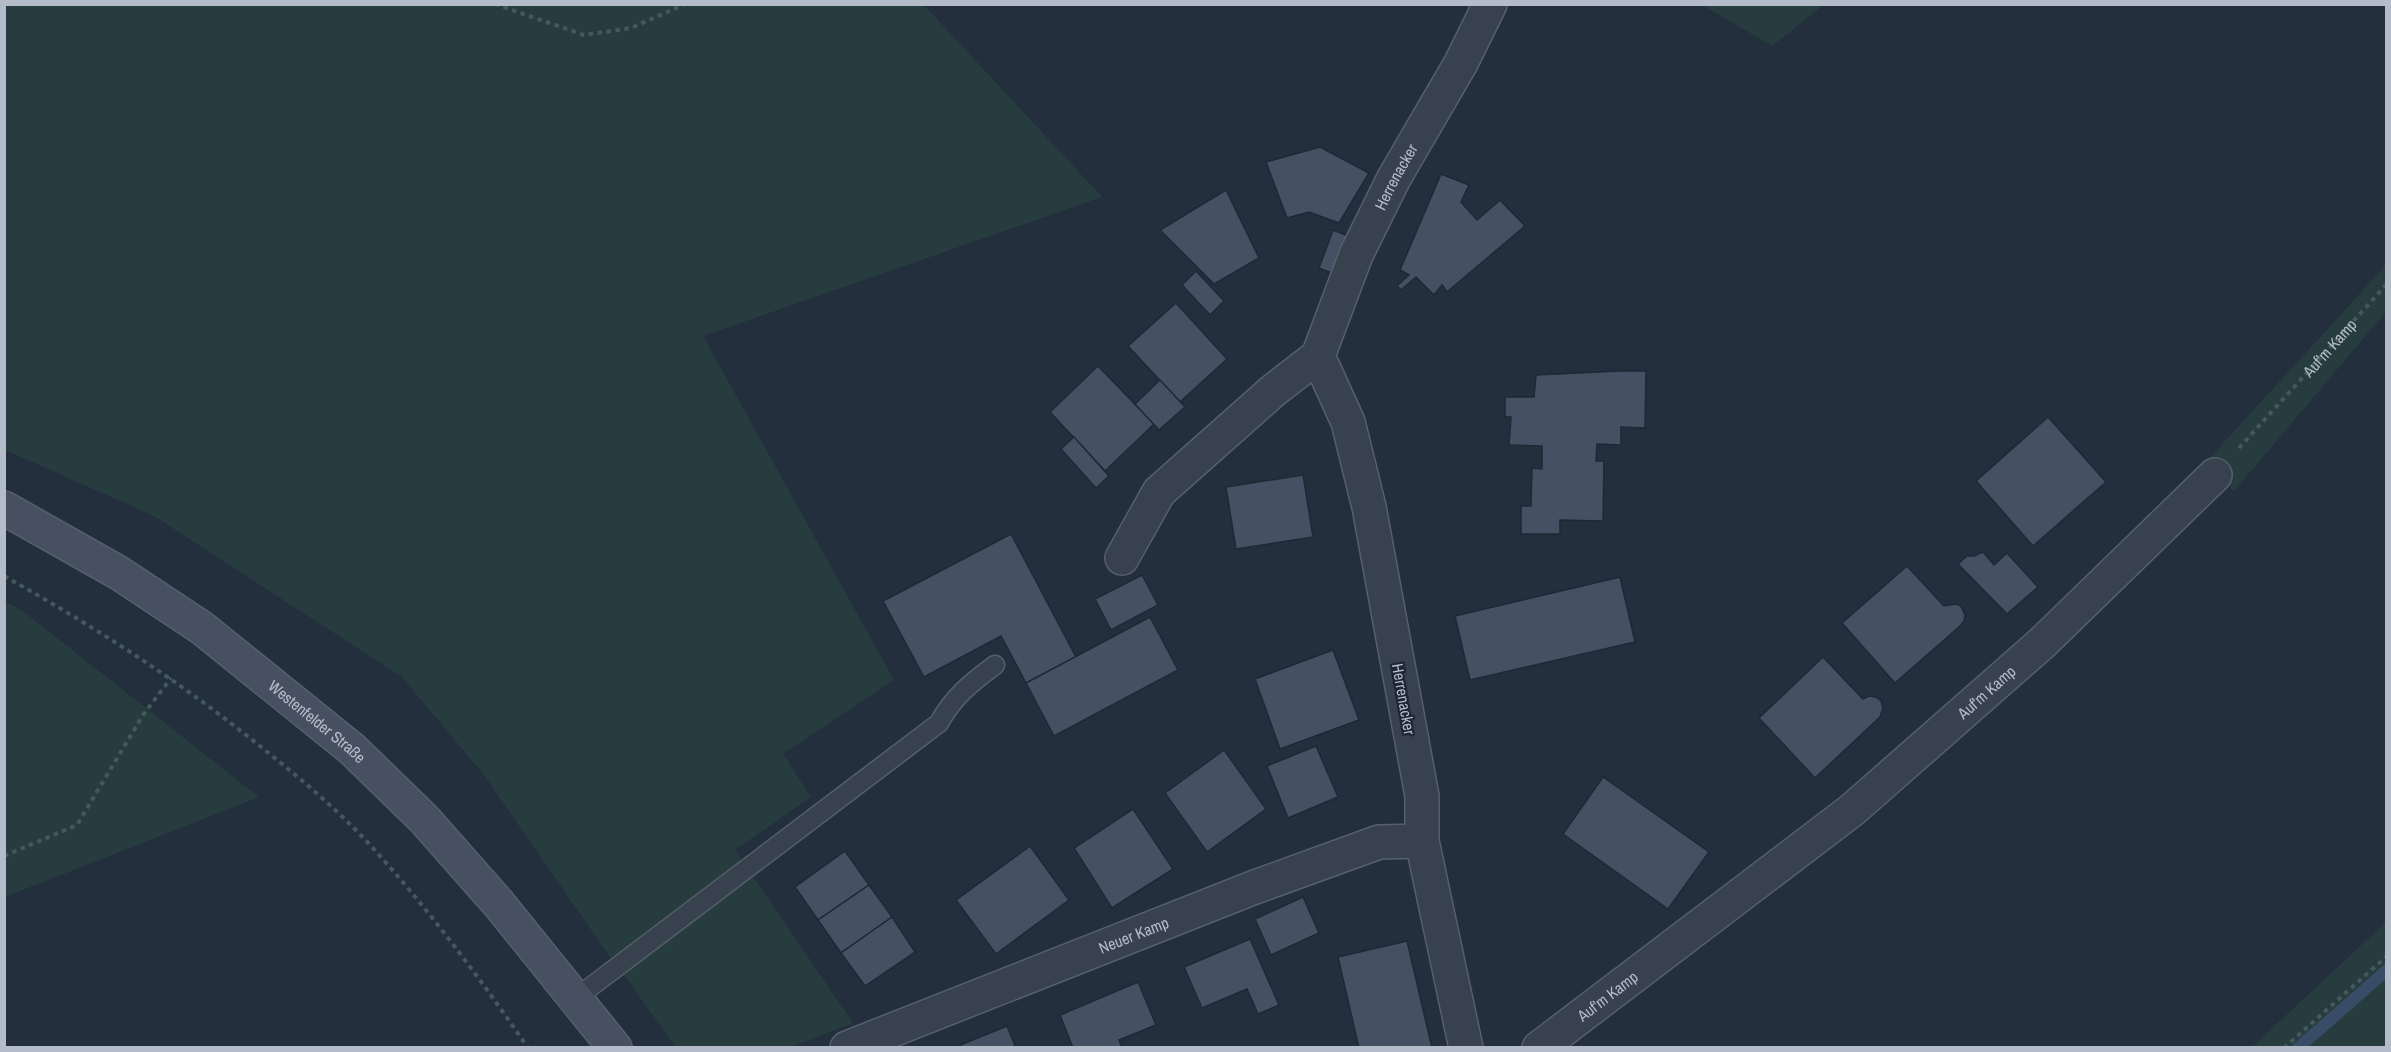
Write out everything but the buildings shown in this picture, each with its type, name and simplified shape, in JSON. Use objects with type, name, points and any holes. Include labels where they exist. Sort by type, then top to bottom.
[{"type":"street","name":"Herrenacker","points":[[1466,1047],[1422,841],[1422,796],[1369,507],[1348,422],[1318,356],[1356,255],[1394,178],[1461,63],[1490,4]]},
{"type":"street","points":[[1122,558],[1159,492],[1274,390],[1318,356]]},
{"type":"street","name":"Auf'm Kamp","points":[[1539,1047],[1851,810],[2042,644],[2215,475]]},
{"type":"street","name":"Westenfelder Straße","points":[[4,508],[118,573],[202,628],[352,749],[424,819],[499,904],[615,1047]]},
{"type":"street","name":"Neuer Kamp","points":[[848,1047],[1265,883],[1379,842],[1422,841]]},
{"type":"street","name":"Westenfelder Straße","points":[[576,998],[606,1047]]},
{"type":"lane","points":[[576,998],[939,723],[949,705],[968,684],[995,665]]},
{"type":"path","points":[[495,4],[584,34],[631,28],[685,4]]},
{"type":"path","name":"Auf'm Kamp","points":[[2215,475],[2386,285]]},
{"type":"path","points":[[4,576],[80,618],[171,678],[301,779],[371,846],[434,920],[528,1047]]},
{"type":"path","points":[[4,856],[77,825],[143,715],[171,678]]},
{"type":"path","points":[[2284,1047],[2386,957]]},
{"type":"green space","points":[[5,5],[924,5],[1102,197],[703,336],[894,680],[783,754],[811,797],[735,850],[853,1023],[791,1047],[676,1047],[596,937],[484,775],[402,677],[154,516],[5,450]]},
{"type":"green space","points":[[1702,5],[1824,5],[1772,46]]},
{"type":"green space","points":[[2386,265],[2386,312],[2234,491],[2205,463]]},
{"type":"green space","points":[[5,601],[24,612],[259,797],[5,897]]},
{"type":"green space","points":[[2386,922],[2386,1047],[2252,1047]]},
{"type":"waterway","points":[[2298,1048],[2386,971]]}]
